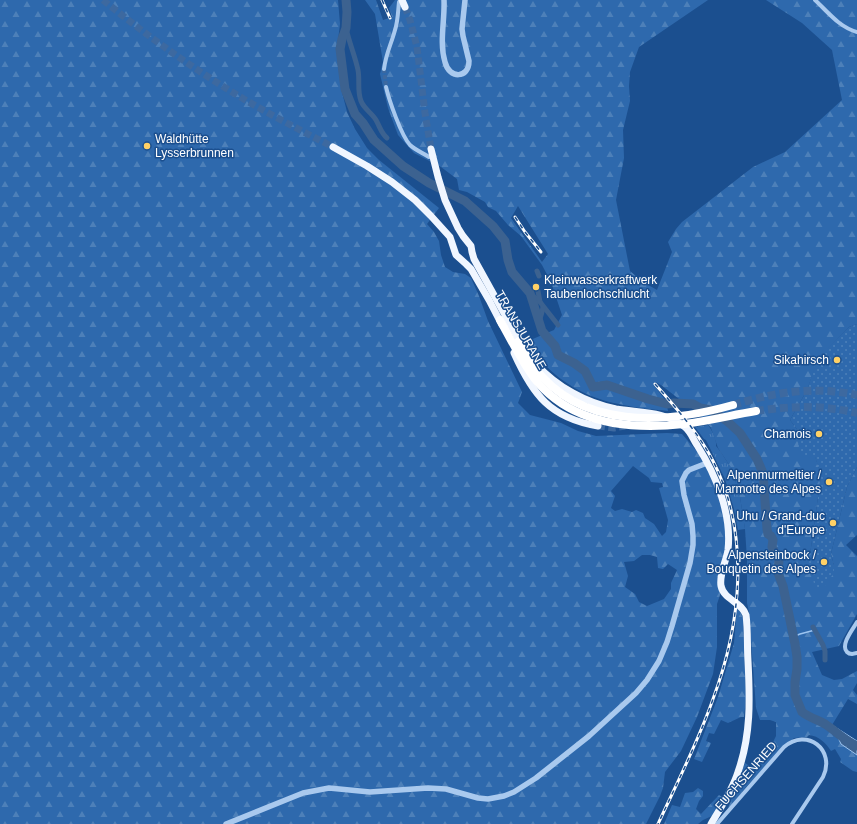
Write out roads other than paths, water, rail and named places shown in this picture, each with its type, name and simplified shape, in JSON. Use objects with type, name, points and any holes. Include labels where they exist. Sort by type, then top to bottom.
[{"type":"highway","name":"TRANSJURANE","points":[[500,320],[534,378],[554,397],[568,407],[593,419],[623,424],[657,426],[697,422],[756,411]]},
{"type":"highway","name":"TRANSJURANE","points":[[519,341],[532,365],[550,384],[574,401],[598,412],[624,417],[661,418],[709,411],[732,405]]},
{"type":"main road","points":[[400,1],[405,7]]},
{"type":"main road","points":[[332,147],[367,166],[392,182],[411,197],[432,216],[448,234],[456,255],[460,258],[467,258],[472,252],[472,246],[461,233],[454,220],[431,159],[431,148]]},
{"type":"main road","points":[[454,250],[458,241],[467,241]]},
{"type":"main road","name":"TRANSJURANE","points":[[472,252],[483,277],[519,341]]},
{"type":"main road","name":"TRANSJURANE","points":[[460,258],[471,269],[500,320]]},
{"type":"main road","points":[[500,320],[532,388],[541,399],[556,411],[567,417],[583,423],[598,426]]},
{"type":"main road","points":[[519,341],[548,375],[564,388],[577,395],[590,401],[616,409],[648,412],[674,420],[688,430],[714,478],[728,523],[728,551],[721,579],[721,587],[725,594],[741,607],[746,615],[750,704],[744,752],[738,774],[727,798],[711,824]]},
{"type":"main road","points":[[680,429],[696,443]]},
{"type":"street","points":[[444,0],[444,61],[448,70],[454,74],[458,74],[466,72],[469,64],[462,29],[464,0]]},
{"type":"street","points":[[815,0],[841,25],[857,32]]},
{"type":"street","points":[[384,69],[386,55],[395,31],[400,1]]},
{"type":"street","points":[[386,87],[388,97],[406,139],[415,149],[431,159]]},
{"type":"street","points":[[226,824],[303,793],[329,788],[370,792],[428,788],[446,789],[478,798],[488,799],[504,796],[514,792],[536,778],[589,736],[636,693],[647,680],[659,661],[667,642],[690,563],[693,544],[694,536],[692,524],[684,495],[682,481],[689,470],[707,463]]},
{"type":"street","points":[[857,622],[844,645],[849,654],[857,654]]},
{"type":"street","name":"FUCHSENRIED","points":[[717,824],[784,747],[799,739],[809,740],[817,744],[823,751],[826,758],[826,770],[792,824]]},
{"type":"water","points":[[832,725],[857,741],[857,755],[841,744]]},
{"type":"waterway","points":[[346,0],[346,28],[340,49],[345,89],[355,114],[374,140],[403,166],[429,183],[465,201],[493,226],[505,241],[508,260],[512,272],[530,293],[542,331],[555,346],[558,355],[574,363],[585,371],[593,387],[607,385],[667,404],[693,404],[700,408],[711,410],[727,421],[740,433],[757,459],[763,473],[767,529],[768,534],[773,540],[772,547],[779,560],[778,573],[783,586],[797,657],[795,695],[802,712],[825,724],[857,746]]},
{"type":"waterway","points":[[346,28],[358,70],[359,93],[361,101],[387,138]]},
{"type":"waterway","points":[[537,271],[539,276]]},
{"type":"waterway","points":[[538,291],[540,302]]},
{"type":"waterway","points":[[530,293],[540,302],[558,325]]},
{"type":"waterway","points":[[539,322],[543,307]]},
{"type":"waterway","points":[[813,627],[823,645],[825,660]]},
{"type":"waterway","points":[[793,637],[815,630]]},
{"type":"tunnel","points":[[103,0],[162,45],[224,87],[264,111],[333,147]]},
{"type":"tunnel","points":[[405,7],[417,47],[431,149]]},
{"type":"tunnel","points":[[384,69],[386,87]]},
{"type":"tunnel","points":[[733,405],[749,400],[795,392],[825,391],[857,395]]},
{"type":"tunnel","points":[[756,411],[806,407],[844,410],[857,413]]},
{"type":"tunnel","points":[[598,426],[614,428],[625,426]]},
{"type":"railway","points":[[382,0],[390,18]]},
{"type":"railway","points":[[515,217],[541,252]]},
{"type":"railway","points":[[655,384],[701,440],[713,461],[725,489],[733,519],[737,549],[738,580],[730,641],[723,670],[701,731],[658,824]]},
{"type":"place","name":"Waldhütte Lysserbrunnen","points":[[147,146]]},
{"type":"place","name":"Kleinwasserkraftwerk Taubenlochschlucht","points":[[536,287]]},
{"type":"place","name":"Sikahirsch","points":[[837,360]]},
{"type":"place","name":"Chamois","points":[[819,434]]},
{"type":"place","name":"Alpenmurmeltier / Marmotte des Alpes","points":[[829,482]]},
{"type":"place","name":"Uhu / Grand-duc d'Europe","points":[[833,523]]},
{"type":"place","name":"Alpensteinbock / Bouquetin des Alpes","points":[[824,562]]}]
